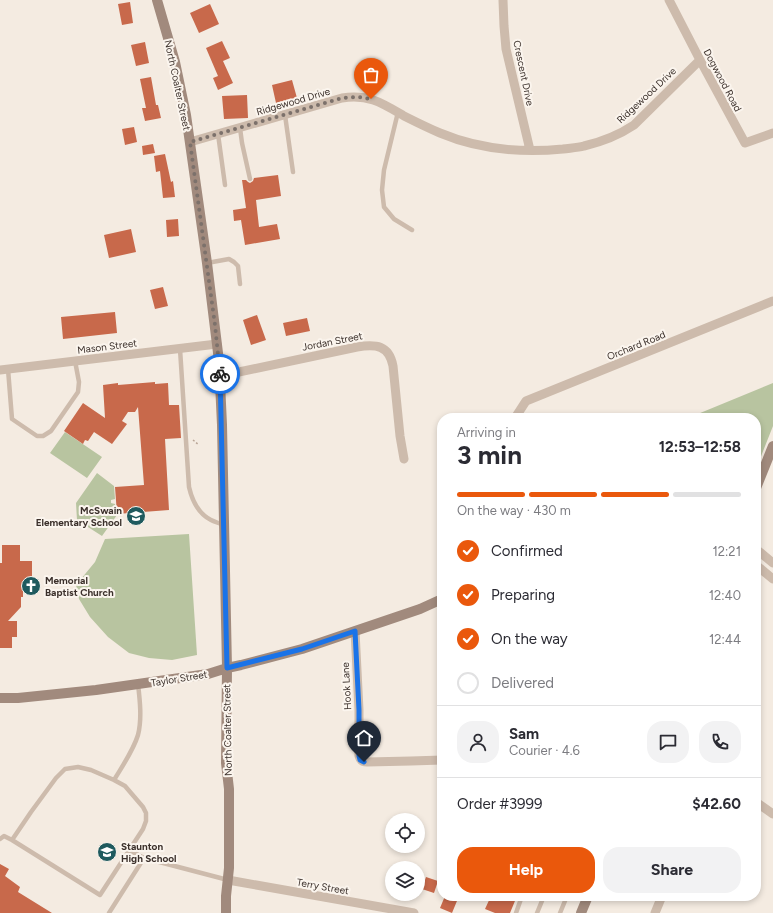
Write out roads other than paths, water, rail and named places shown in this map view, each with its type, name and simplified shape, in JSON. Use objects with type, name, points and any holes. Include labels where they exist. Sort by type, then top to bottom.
[{"type":"street","name":"North Coalter Street","points":[[157,0],[175,62],[186,115],[207,263],[220,376],[227,668],[226,763],[228,789],[229,868],[226,913]]},
{"type":"street","name":"Crescent Drive","points":[[503,0],[506,49],[530,150]]},
{"type":"street","name":"Dogwood Road","points":[[669,0],[745,143],[773,133]]},
{"type":"street","name":"Ridgewood Drive","points":[[190,142],[342,98],[353,97],[376,100],[440,133],[465,141],[495,147],[530,150],[584,146],[624,132],[634,125],[700,60]]},
{"type":"street","name":"Orchard Road","points":[[518,413],[526,401],[773,302]]},
{"type":"street","name":"Mason Street","points":[[4,370],[75,360],[217,344]]},
{"type":"street","name":"Jordan Street","points":[[220,376],[357,347],[368,345],[378,346],[390,355],[392,359],[400,436],[404,459]]},
{"type":"street","points":[[761,478],[771,459],[773,446]]},
{"type":"street","points":[[761,553],[773,563]]},
{"type":"street","points":[[761,569],[773,579]]},
{"type":"street","name":"Taylor Street","points":[[0,698],[18,698],[96,690],[208,674],[302,649],[420,609],[437,600]]},
{"type":"street","name":"Hook Lane","points":[[355,631],[360,760],[364,762],[437,760]]},
{"type":"street","points":[[761,806],[773,814]]},
{"type":"street","name":"Terry Street","points":[[228,880],[414,913]]},
{"type":"street","points":[[581,913],[586,901]]},
{"type":"street","points":[[655,913],[660,901]]},
{"type":"lane","points":[[398,112],[384,170],[382,190],[384,207],[394,219],[412,230]]},
{"type":"lane","points":[[285,115],[293,172]]},
{"type":"lane","points":[[240,128],[250,179]]},
{"type":"lane","points":[[218,134],[225,185]]},
{"type":"lane","points":[[207,263],[229,259],[234,262],[238,266],[240,284]]},
{"type":"lane","points":[[180,349],[189,487],[195,504],[202,513],[210,520],[223,524]]},
{"type":"lane","points":[[4,370],[12,419],[37,436],[43,436],[51,431],[78,392],[79,382],[75,360]]},
{"type":"lane","points":[[114,780],[128,757],[138,734],[140,709],[138,684]]},
{"type":"lane","points":[[0,839],[4,836],[12,840],[100,895],[142,829],[146,821],[146,813],[135,796],[125,786],[114,780],[91,770],[78,767],[65,769],[56,778],[12,840]]},
{"type":"lane","points":[[129,850],[144,858],[228,880]]},
{"type":"lane","points":[[109,913],[144,858]]},
{"type":"lane","points":[[516,913],[520,901]]},
{"type":"lane","points":[[537,913],[542,901]]},
{"type":"lane","points":[[560,913],[565,901]]},
{"type":"place","name":"McSwain Elementary School","points":[[136,516]]},
{"type":"place","name":"Memorial Baptist Church","points":[[31,586]]},
{"type":"place","name":"Staunton High School","points":[[107,852]]}]
